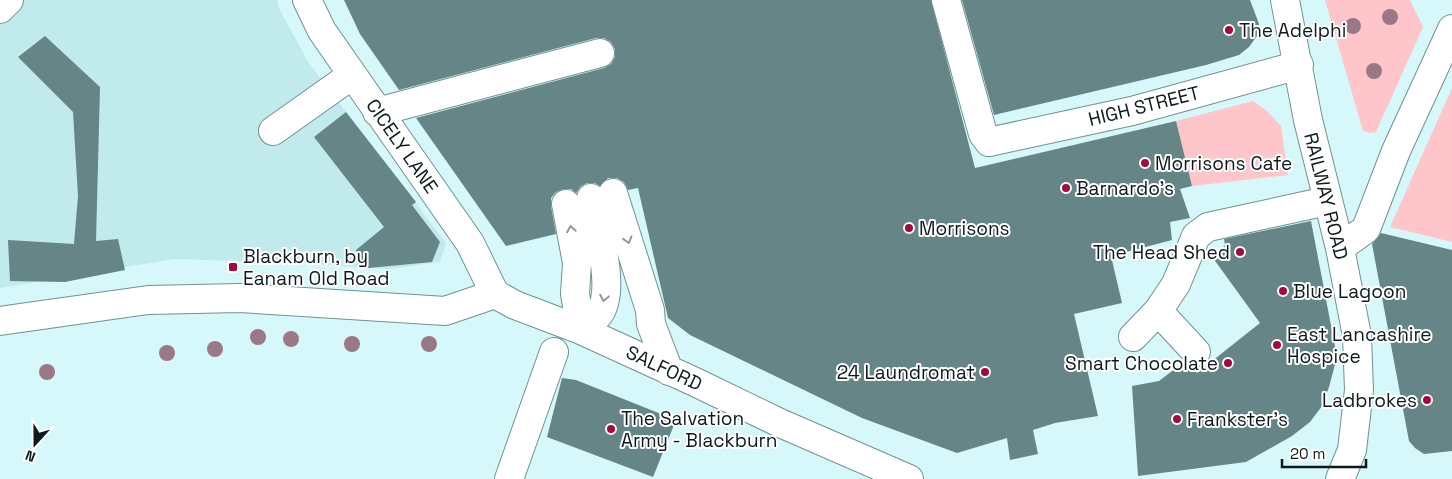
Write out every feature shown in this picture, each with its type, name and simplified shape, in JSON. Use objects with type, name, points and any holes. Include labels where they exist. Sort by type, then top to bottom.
[{"type":"street","points":[[0,8],[8,0]]},
{"type":"street","name":"CICELY LANE","points":[[307,0],[322,31],[470,243],[495,294]]},
{"type":"street","name":"HIGH STREET","points":[[946,0],[983,134],[989,142],[1132,111],[1298,64]]},
{"type":"street","name":"RAILWAY ROAD","points":[[1285,0],[1308,120],[1340,248],[1357,336],[1359,390],[1352,450],[1340,479]]},
{"type":"street","points":[[1340,248],[1366,229],[1396,152],[1452,29]]},
{"type":"street","points":[[377,112],[600,53]]},
{"type":"street","points":[[273,131],[352,75]]},
{"type":"street","points":[[581,330],[575,294],[577,263],[590,198],[650,310],[651,324],[669,371]]},
{"type":"street","points":[[1133,337],[1158,311],[1176,284],[1196,236],[1208,227],[1327,201]]},
{"type":"street","points":[[0,322],[148,300],[240,298],[445,310],[495,294]]},
{"type":"street","name":"SALFORD","points":[[495,294],[515,305],[581,330],[780,423],[908,479]]},
{"type":"street","points":[[1158,311],[1196,352]]},
{"type":"street","points":[[509,479],[554,352]]},
{"type":"shaded area","points":[[0,0],[277,0],[279,8],[308,62],[446,243],[440,262],[389,269],[301,263],[174,259],[0,288]]},
{"type":"shaded area","points":[[1325,0],[1410,0],[1423,27],[1376,132],[1363,131]]},
{"type":"shaded area","points":[[1452,88],[1452,242],[1390,227]]},
{"type":"shaded area","points":[[1253,101],[1267,111],[1281,126],[1288,175],[1192,186],[1176,121]]},
{"type":"building","name":"Morrisons","points":[[344,0],[931,0],[975,168],[1176,121],[1192,186],[1180,189],[1190,218],[1170,222],[1172,240],[1111,256],[1122,303],[1074,314],[1098,416],[1055,423],[1033,430],[1038,454],[1010,460],[1007,438],[957,453],[862,418],[690,335],[668,318],[638,188],[628,190],[624,182],[617,178],[608,178],[600,186],[595,183],[587,183],[581,186],[576,193],[571,189],[556,192],[551,198],[551,206],[556,234],[506,246],[416,118],[604,68],[611,64],[615,57],[615,49],[611,42],[604,38],[596,38],[399,90],[360,34]]},
{"type":"building","points":[[962,0],[1250,0],[1259,24],[1257,36],[1249,47],[1239,55],[1206,65],[994,115]]},
{"type":"building","points":[[45,36],[100,87],[96,241],[118,239],[125,270],[65,282],[10,281],[8,240],[74,244],[78,196],[73,112],[18,57]]},
{"type":"building","points":[[346,112],[416,202],[412,205],[440,242],[432,262],[358,269],[356,250],[384,227],[314,137]]},
{"type":"building","points":[[1311,221],[1337,357],[1322,406],[1310,422],[1292,436],[1246,462],[1138,476],[1132,386],[1159,381],[1184,362],[1197,373],[1260,323],[1213,258],[1225,245],[1224,239]]},
{"type":"building","points":[[1381,233],[1452,250],[1452,451],[1424,454],[1409,441],[1372,244]]},
{"type":"building","name":"The Salvation Army - Blackburn","points":[[562,378],[576,380],[676,420],[653,477],[547,437]]},
{"type":"place","name":"The Adelphi","points":[[1229,30]]},
{"type":"place","name":"Morrisons Cafe","points":[[1145,163]]},
{"type":"place","name":"Barnardo's","points":[[1066,188]]},
{"type":"place","name":"Morrisons","points":[[909,228]]},
{"type":"place","name":"The Head Shed","points":[[1240,252]]},
{"type":"place","name":"Blackburn, by Eanam Old Road","points":[[233,267]]},
{"type":"place","name":"Blue Lagoon","points":[[1283,291]]},
{"type":"place","name":"East Lancashire Hospice","points":[[1277,345]]},
{"type":"place","name":"Smart Chocolate","points":[[1228,363]]},
{"type":"place","name":"24 Laundromat","points":[[985,372]]},
{"type":"place","name":"Ladbrokes","points":[[1427,400]]},
{"type":"place","name":"Frankster's","points":[[1177,419]]},
{"type":"place","name":"The Salvation Army - Blackburn","points":[[611,429]]}]
